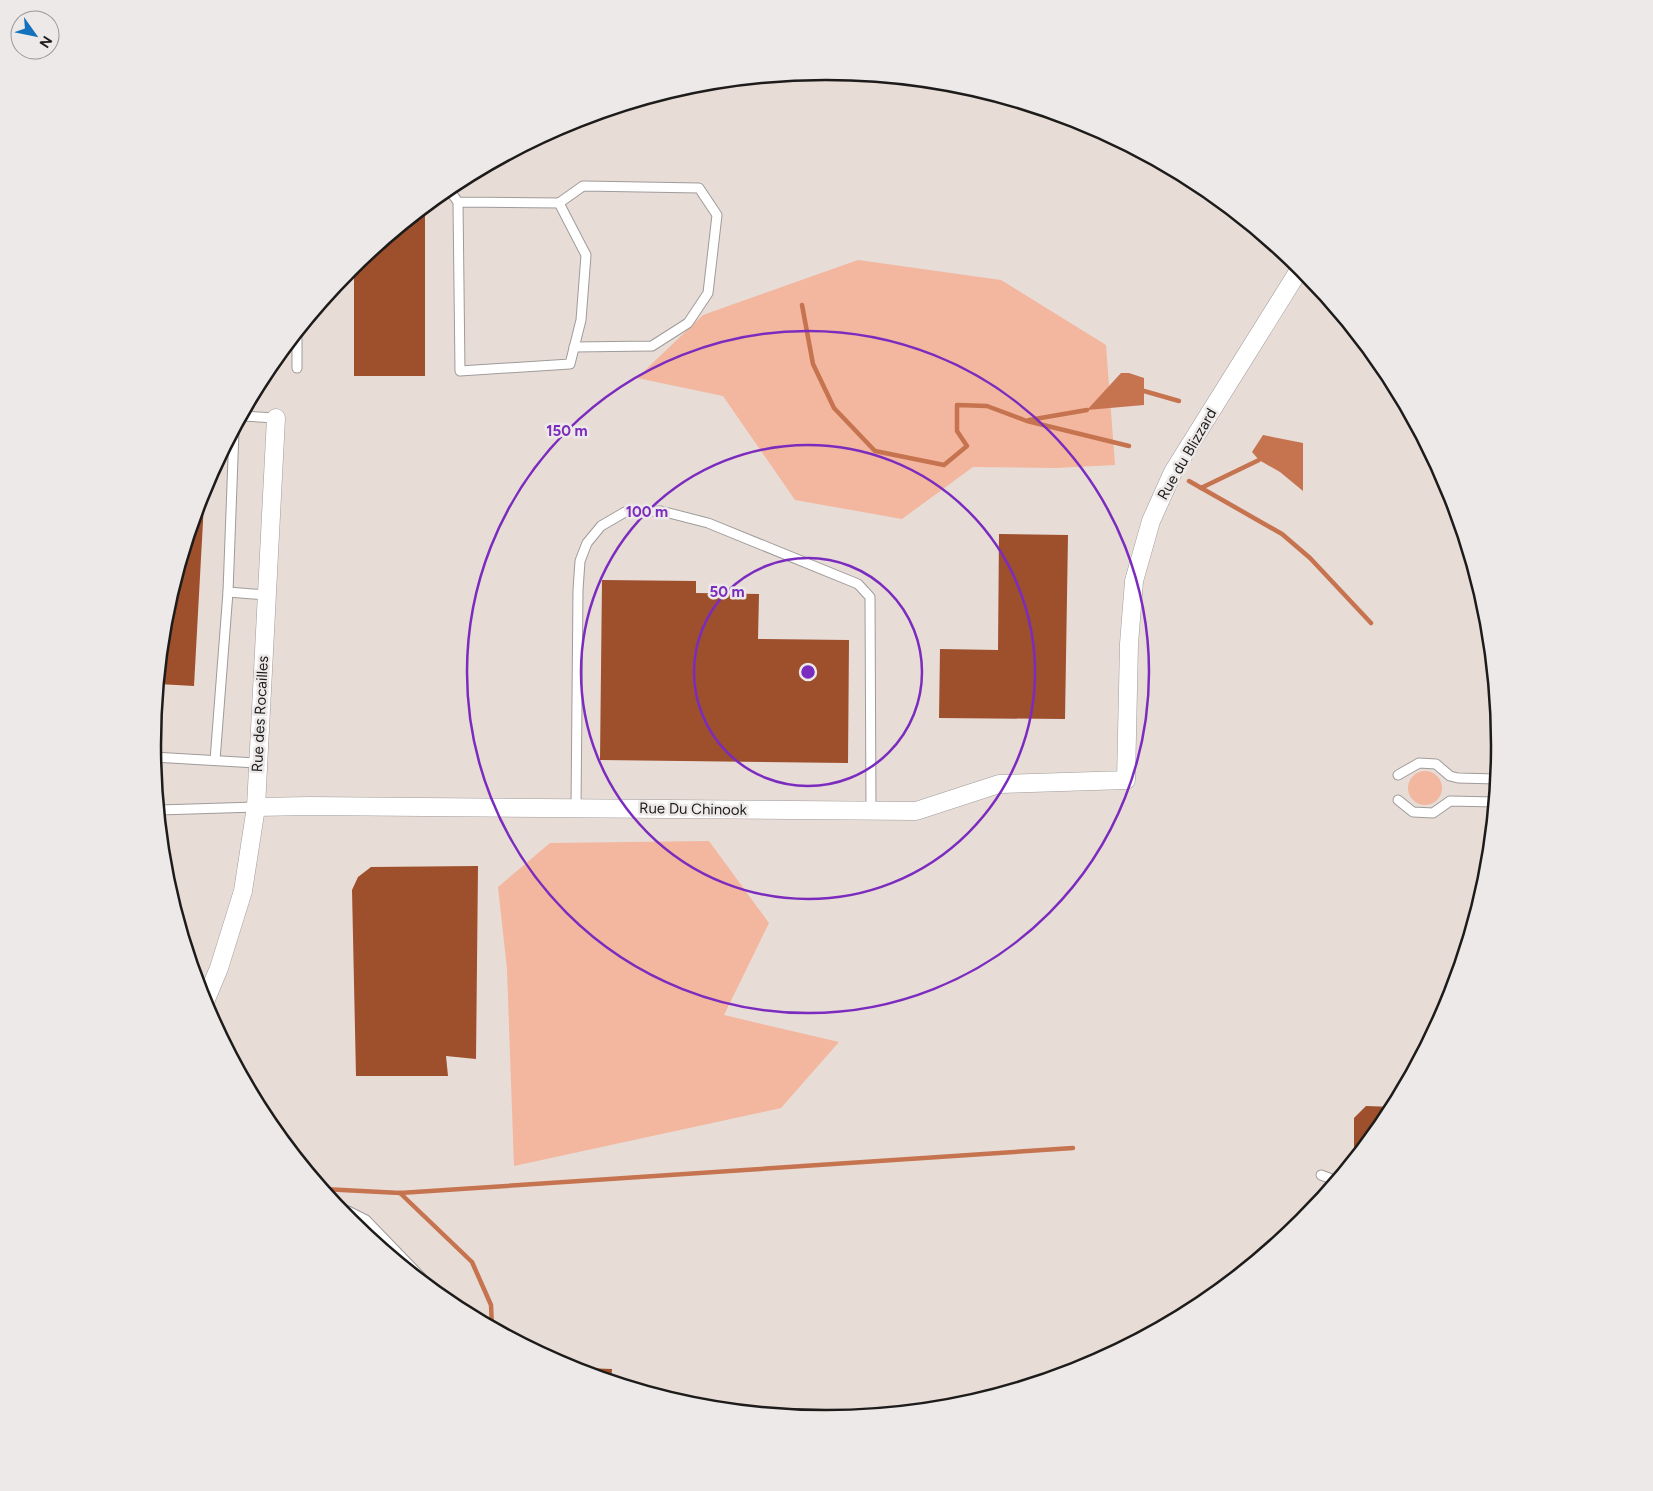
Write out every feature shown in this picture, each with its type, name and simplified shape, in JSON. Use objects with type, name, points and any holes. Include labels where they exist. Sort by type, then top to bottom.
[{"type":"street","name":"Rue du Blizzard","points":[[1126,780],[1129,644],[1134,580],[1151,521],[1173,472],[1296,274]]},
{"type":"street","name":"Rue des Rocailles","points":[[209,992],[219,968],[243,891],[256,807],[276,418]]},
{"type":"street","name":"Rue Du Chinook","points":[[256,807],[916,811],[998,784],[1126,780]]},
{"type":"lane","points":[[458,202],[559,202],[583,186],[699,188],[717,214],[708,293],[688,323],[652,346],[574,347]]},
{"type":"lane","points":[[453,195],[458,202],[460,371],[570,364],[581,320],[586,255],[559,202]]},
{"type":"lane","points":[[297,343],[297,368]]},
{"type":"lane","points":[[248,416],[276,418]]},
{"type":"lane","points":[[215,760],[228,592],[234,444]]},
{"type":"lane","points":[[576,808],[578,590],[580,561],[587,543],[601,526],[625,512],[661,511],[708,523],[842,577],[858,584],[870,597],[871,811]]},
{"type":"lane","points":[[228,592],[266,595]]},
{"type":"lane","points":[[161,757],[258,763]]},
{"type":"lane","points":[[1398,775],[1419,763],[1436,764],[1450,776],[1458,778],[1491,779]]},
{"type":"lane","points":[[1398,800],[1413,812],[1433,813],[1450,801],[1490,802]]},
{"type":"lane","points":[[164,810],[256,807]]},
{"type":"lane","points":[[1321,1175],[1331,1179]]},
{"type":"lane","points":[[354,1214],[366,1220],[403,1258]]},
{"type":"shaded area","points":[[783,81],[870,81],[913,86],[956,93],[1040,115],[1121,149],[1159,169],[1196,192],[1265,245],[1327,307],[1354,340],[1380,376],[1403,413],[1423,451],[1457,532],[1469,573],[1479,616],[1491,702],[1491,789],[1486,832],[1479,875],[1457,959],[1423,1040],[1403,1078],[1380,1115],[1327,1184],[1265,1246],[1232,1273],[1196,1299],[1159,1322],[1121,1342],[1040,1376],[999,1388],[956,1398],[870,1410],[783,1410],[740,1405],[697,1398],[613,1376],[532,1342],[494,1322],[457,1299],[388,1246],[326,1184],[299,1151],[273,1115],[250,1078],[230,1040],[196,959],[184,918],[174,875],[162,789],[162,702],[167,659],[174,616],[196,532],[230,451],[250,413],[273,376],[326,307],[388,245],[421,218],[457,192],[494,169],[532,149],[613,115],[654,103],[697,93]]},
{"type":"shaded area","points":[[858,260],[1001,280],[1106,345],[1115,465],[1056,468],[973,467],[902,519],[795,500],[723,396],[637,378],[703,315]]},
{"type":"shaded area","points":[[1121,373],[1129,373],[1144,378],[1144,405],[1087,410]]},
{"type":"shaded area","points":[[1263,435],[1303,443],[1303,491],[1280,472],[1259,460],[1252,452]]},
{"type":"shaded area","points":[[1425,771],[1437,776],[1442,788],[1437,800],[1425,805],[1413,800],[1408,788],[1413,776]]},
{"type":"shaded area","points":[[709,841],[769,923],[724,1015],[839,1042],[781,1108],[514,1166],[507,969],[498,887],[550,843]]},
{"type":"building","points":[[425,215],[425,376],[354,376],[354,277],[388,245]]},
{"type":"building","points":[[203,513],[194,686],[164,684],[174,616],[184,573]]},
{"type":"building","points":[[999,534],[1068,535],[1065,719],[939,718],[940,649],[998,650]]},
{"type":"building","points":[[602,580],[696,581],[696,593],[759,594],[758,639],[849,640],[848,763],[600,760]]},
{"type":"building","points":[[478,866],[476,1059],[446,1056],[448,1076],[356,1076],[352,890],[358,877],[371,867]]},
{"type":"building","points":[[1366,1106],[1385,1107],[1354,1151],[1354,1118]]},
{"type":"building","points":[[593,1368],[612,1369],[611,1375]]},
{"type":"waterway","points":[[802,305],[813,364],[834,408],[875,451],[944,465],[967,446],[957,431],[957,405],[987,406],[1027,421],[1129,446]]},
{"type":"waterway","points":[[1144,391],[1179,401]]},
{"type":"waterway","points":[[1029,420],[1087,410]]},
{"type":"waterway","points":[[1201,488],[1259,460]]},
{"type":"waterway","points":[[1189,481],[1282,534],[1310,558],[1371,623]]},
{"type":"waterway","points":[[331,1189],[400,1193],[1073,1148]]},
{"type":"waterway","points":[[400,1193],[472,1262],[491,1305],[492,1321]]}]
